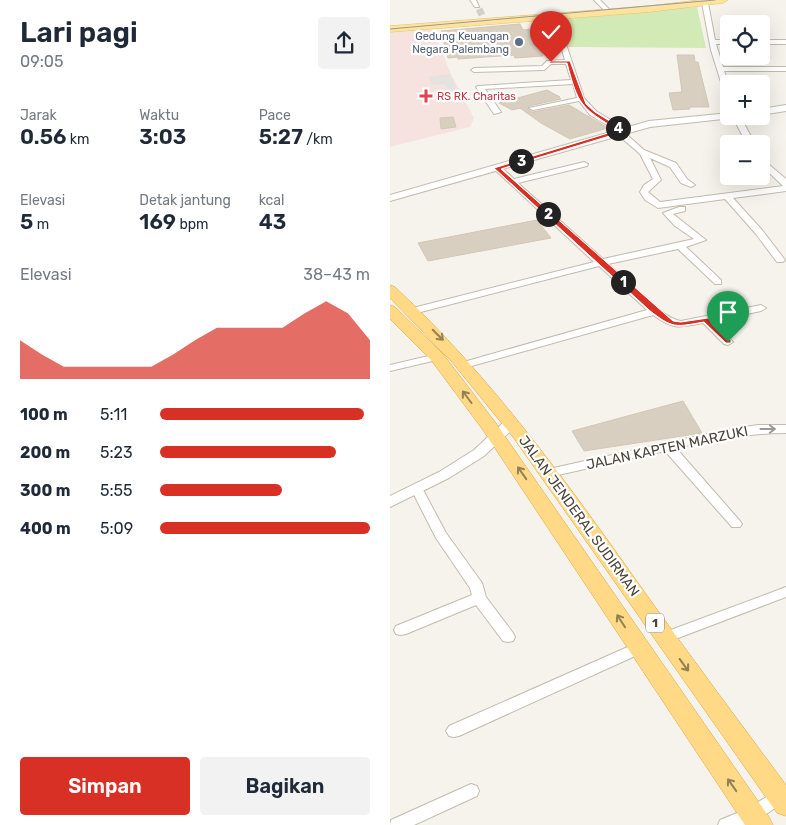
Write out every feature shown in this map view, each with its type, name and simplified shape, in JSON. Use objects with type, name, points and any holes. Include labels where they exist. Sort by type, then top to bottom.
[{"type":"highway","name":"JALAN JENDERAL SUDIRMAN","points":[[390,290],[445,343],[464,365],[504,430],[522,472],[756,820]]},
{"type":"highway","name":"JALAN JENDERAL SUDIRMAN","points":[[390,310],[504,430],[549,472],[665,638],[783,800]]},
{"type":"highway","points":[[639,648],[665,638]]},
{"type":"main road","points":[[390,27],[554,16],[723,0]]},
{"type":"main road","points":[[390,27],[479,9],[606,9],[695,3]]},
{"type":"street","points":[[597,0],[606,9]]},
{"type":"street","points":[[695,3],[712,42],[722,75]]},
{"type":"street","points":[[554,16],[581,99],[593,113],[621,131],[643,153],[657,180],[645,189],[644,193],[648,198],[660,205],[692,202],[785,183]]},
{"type":"street","points":[[712,42],[720,42]]},
{"type":"street","points":[[770,42],[786,42]]},
{"type":"street","points":[[474,70],[544,68],[549,62],[570,65]]},
{"type":"street","points":[[492,72],[570,65]]},
{"type":"street","points":[[720,69],[786,69]]},
{"type":"street","points":[[497,112],[480,87],[574,82]]},
{"type":"street","points":[[533,108],[581,99]]},
{"type":"street","points":[[770,111],[786,108]]},
{"type":"street","points":[[390,198],[621,131],[657,123],[720,117]]},
{"type":"street","points":[[643,153],[673,164],[684,181],[691,185]]},
{"type":"street","points":[[512,182],[584,164]]},
{"type":"street","points":[[497,168],[654,311],[671,323],[681,324],[761,308]]},
{"type":"street","points":[[770,170],[785,183]]},
{"type":"street","points":[[727,196],[780,260]]},
{"type":"street","points":[[413,311],[701,240],[678,224],[667,212],[694,207],[692,202]]},
{"type":"street","points":[[680,246],[718,282]]},
{"type":"street","points":[[464,365],[654,311]]},
{"type":"street","points":[[705,319],[728,342]]},
{"type":"street","points":[[390,368],[436,357]]},
{"type":"street","points":[[390,502],[444,475],[479,453],[504,430]]},
{"type":"street","name":"JALAN KAPTEN MARZUKI","points":[[549,472],[745,430],[786,430]]},
{"type":"street","points":[[667,446],[736,524]]},
{"type":"street","points":[[417,489],[441,535],[477,587],[479,598],[508,637]]},
{"type":"street","points":[[665,638],[786,592]]},
{"type":"street","points":[[401,630],[479,598]]},
{"type":"street","points":[[454,731],[639,648]]},
{"type":"street","points":[[397,825],[418,821],[471,791]]},
{"type":"street","points":[[726,825],[756,820],[783,800]]},
{"type":"shaded area","name":"RS RK. Charitas","points":[[432,28],[451,74],[474,118],[470,127],[390,147],[390,31]]},
{"type":"shaded area","points":[[450,74],[459,94],[447,98],[444,93],[449,92],[445,84],[432,85],[428,77]]},
{"type":"green space","points":[[697,7],[706,48],[568,47],[560,19]]},
{"type":"building","name":"Gedung Keuangan Negara Palembang","points":[[520,24],[523,30],[532,29],[543,56],[515,58],[514,55],[448,58],[441,31]]},
{"type":"building","points":[[677,55],[694,55],[695,62],[698,62],[709,107],[689,107],[690,109],[673,110],[669,93],[682,92]]},
{"type":"building","points":[[547,90],[561,99],[529,106],[528,110],[533,112],[569,105],[608,128],[570,139],[541,123],[520,108],[512,110],[499,103]]},
{"type":"building","points":[[453,117],[456,127],[441,129],[440,118]]},
{"type":"building","points":[[537,220],[551,238],[428,261],[418,243]]},
{"type":"building","points":[[683,401],[702,433],[584,451],[572,431]]},
{"type":"tunnel","points":[[479,9],[482,15]]},
{"type":"tram line","points":[[390,29],[715,0]]},
{"type":"place","name":"Gedung Keuangan Negara Palembang","points":[[519,42]]},
{"type":"place","name":"RS RK. Charitas","points":[[426,96]]},
{"type":"route","points":[[551,62],[568,62],[575,85],[584,104],[593,113],[623,131],[497,168],[652,309],[671,323],[681,324],[705,319],[728,342]]}]
